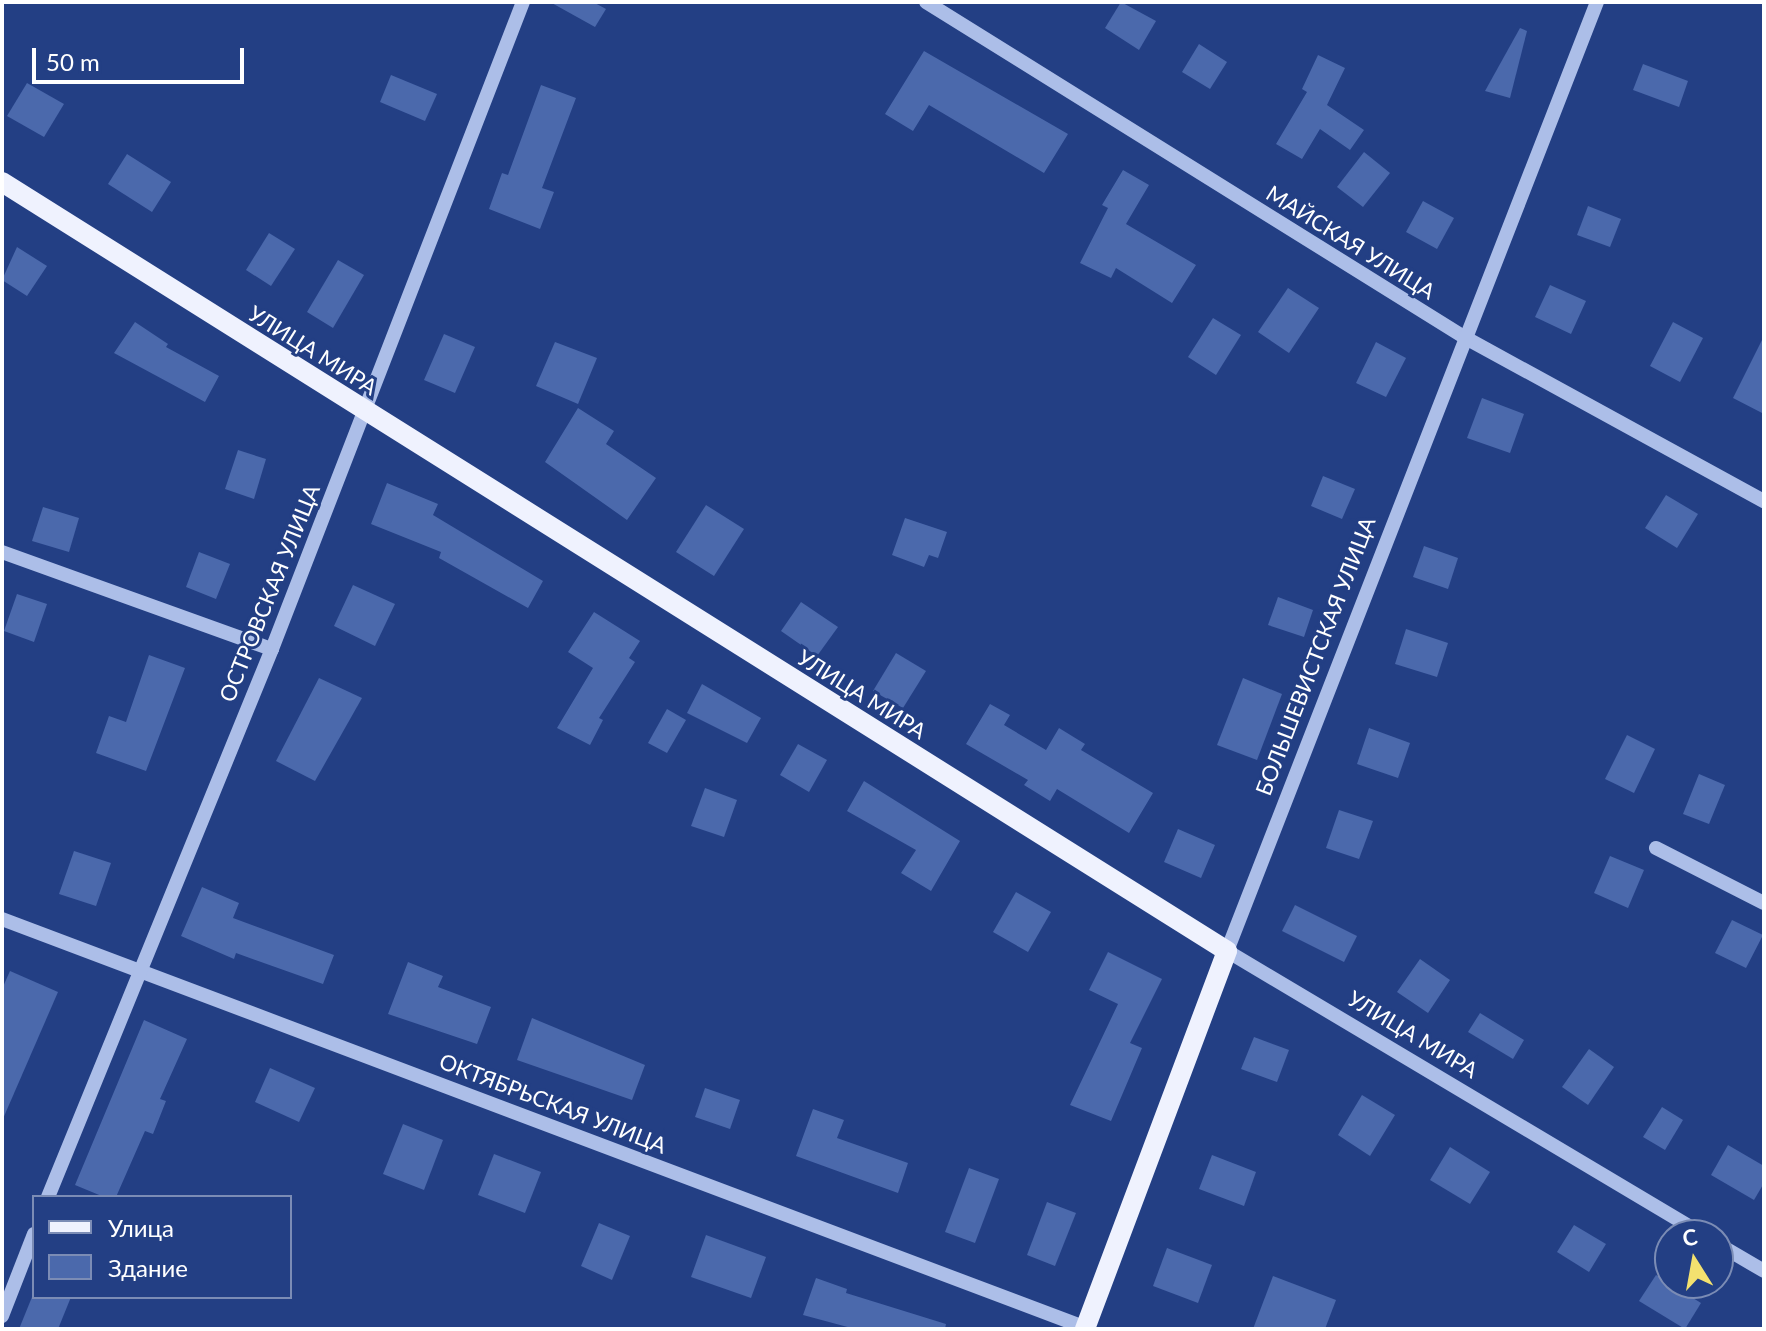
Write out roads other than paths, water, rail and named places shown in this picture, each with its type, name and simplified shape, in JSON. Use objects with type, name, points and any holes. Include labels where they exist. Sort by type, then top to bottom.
[{"type":"main road","name":"УЛИЦА МИРА","points":[[2,182],[1227,951]]},
{"type":"main road","name":"БОЛЬШЕВИСТСКАЯ УЛИЦА","points":[[1086,1329],[1227,951]]},
{"type":"street","name":"ОСТРОВСКАЯ УЛИЦА","points":[[49,1195],[137,969],[272,649],[523,2]]},
{"type":"street","name":"МАЙСКАЯ УЛИЦА","points":[[926,2],[1464,337],[1764,501]]},
{"type":"street","name":"БОЛЬШЕВИСТСКАЯ УЛИЦА","points":[[1227,951],[1597,2]]},
{"type":"street","points":[[2,552],[272,649]]},
{"type":"street","points":[[1656,848],[1764,903]]},
{"type":"street","name":"ОКТЯБРЬСКАЯ УЛИЦА","points":[[2,919],[1086,1329]]},
{"type":"street","name":"УЛИЦА МИРА","points":[[1227,951],[1677,1219]]},
{"type":"street","points":[[2,1316],[32,1239]]},
{"type":"street","points":[[1734,1253],[1764,1271]]}]
